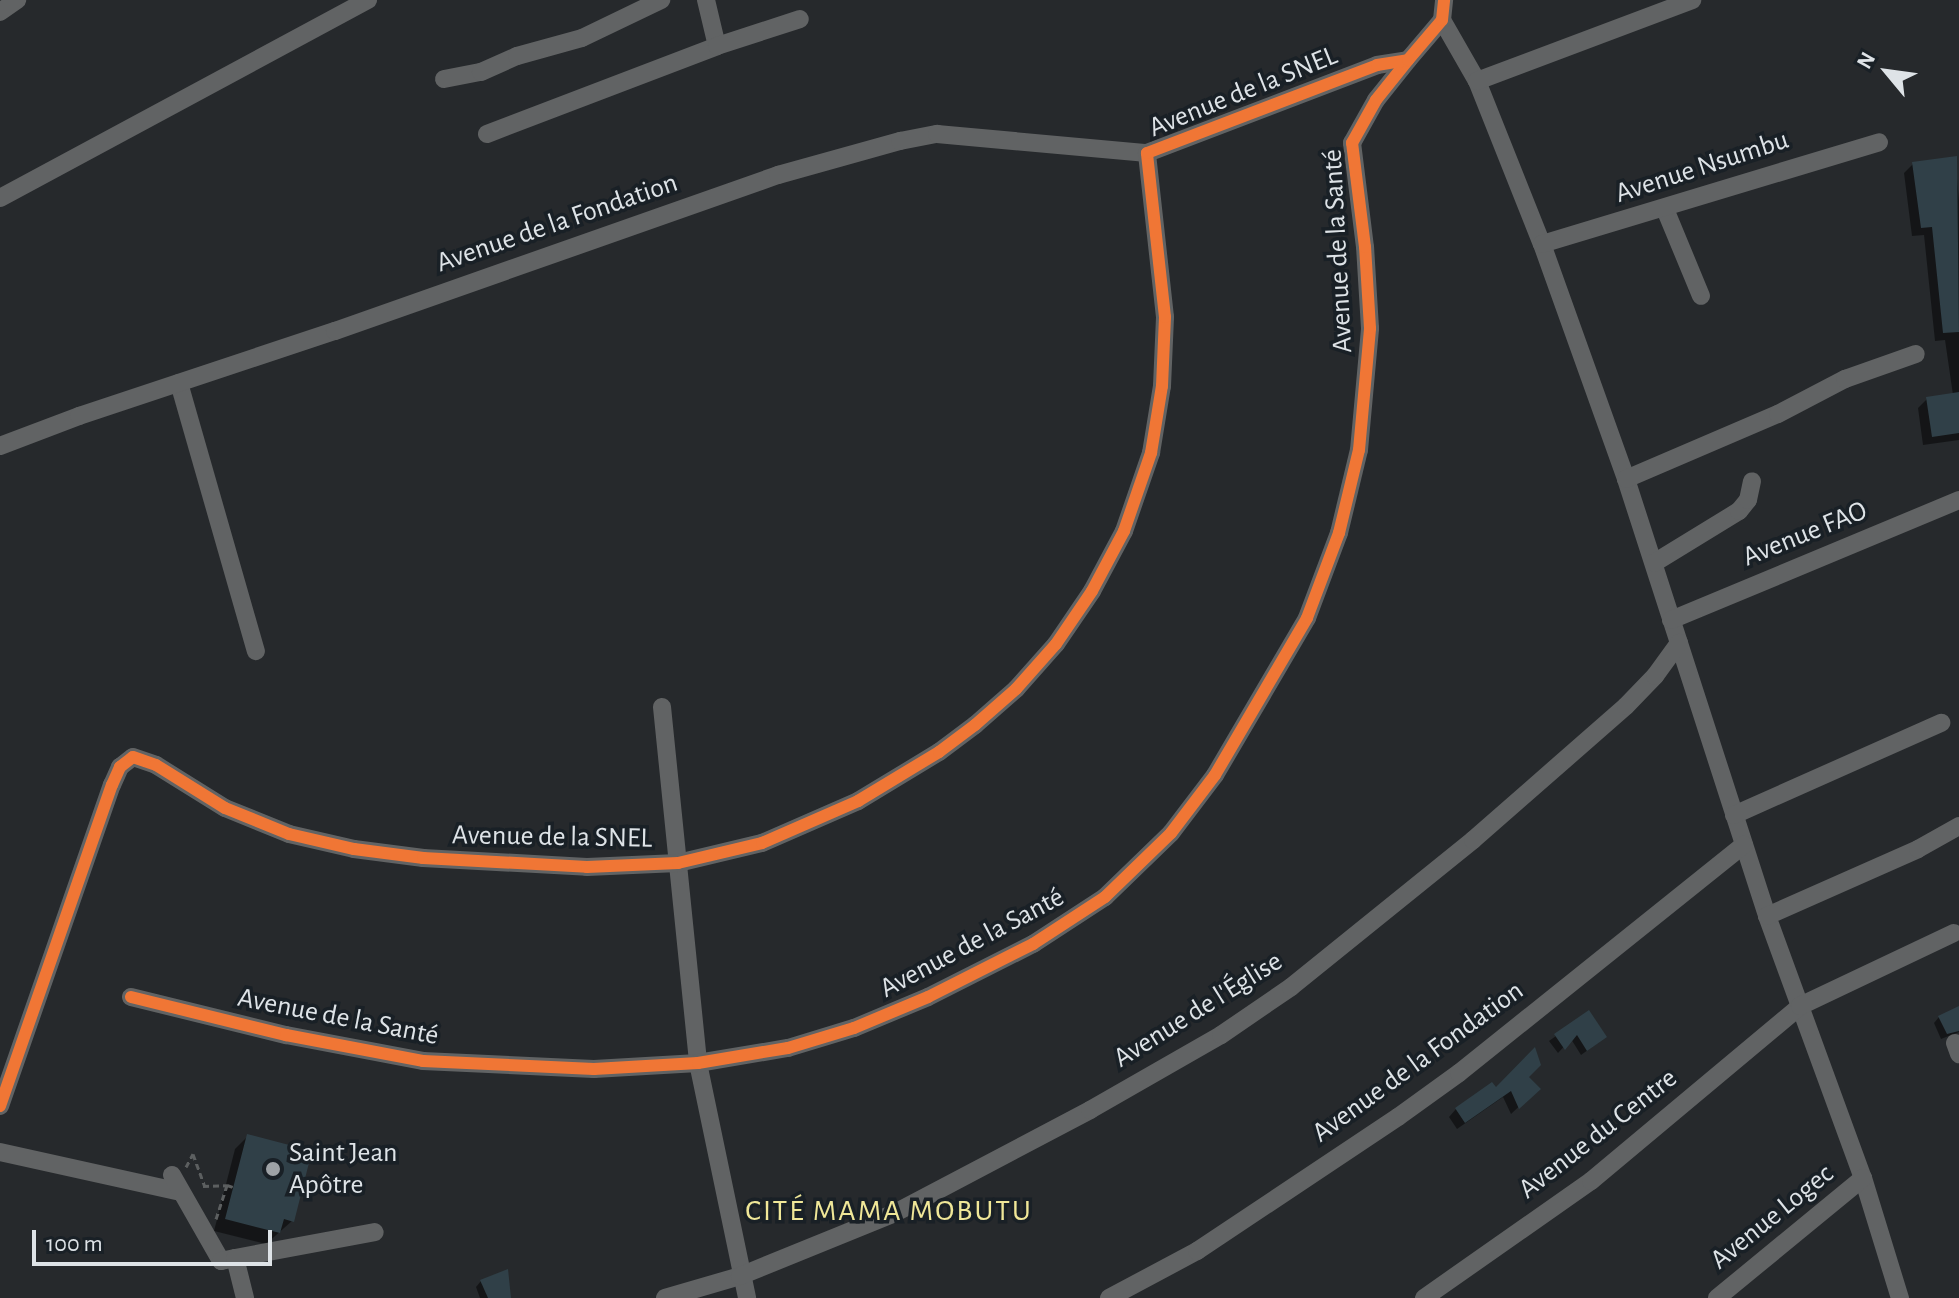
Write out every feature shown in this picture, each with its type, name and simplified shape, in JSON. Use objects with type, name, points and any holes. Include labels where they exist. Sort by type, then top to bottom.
[{"type":"street","points":[[0,12],[17,0]]},
{"type":"street","points":[[0,198],[368,0]]},
{"type":"street","points":[[444,79],[481,72],[545,47],[582,38],[661,0]]},
{"type":"street","points":[[706,0],[717,46]]},
{"type":"street","points":[[1408,60],[1442,20],[1444,0]]},
{"type":"street","points":[[1477,81],[1692,0]]},
{"type":"street","points":[[487,134],[717,46],[800,19]]},
{"type":"street","points":[[1442,20],[1477,81],[1542,244],[1626,479],[1767,916],[1863,1178],[1900,1298]]},
{"type":"street","name":"Avenue de la SNEL","points":[[0,1106],[112,785],[120,767],[133,757],[156,765],[225,808],[289,834],[354,849],[503,865],[587,867],[678,863],[762,843],[858,801],[939,752],[1016,689],[1056,644],[1092,591],[1135,505],[1151,453],[1162,386],[1165,317],[1147,153],[1363,70],[1408,60]]},
{"type":"street","name":"Avenue de la Santé","points":[[131,997],[286,1035],[423,1061],[594,1069],[698,1063],[788,1048],[854,1028],[928,997],[1033,944],[1105,897],[1171,833],[1215,775],[1300,632],[1339,533],[1359,450],[1370,328],[1365,247],[1352,143],[1376,100],[1408,60]]},
{"type":"street","name":"Avenue de la Fondation","points":[[0,446],[778,175],[900,141],[937,134],[1147,153]]},
{"type":"street","name":"Avenue Nsumbu","points":[[1542,244],[1879,142]]},
{"type":"street","points":[[1665,209],[1701,296]]},
{"type":"street","points":[[1626,479],[1778,414],[1845,379],[1916,354]]},
{"type":"street","points":[[179,383],[256,651]]},
{"type":"street","points":[[1654,563],[1739,511],[1748,500],[1752,481]]},
{"type":"street","name":"Avenue FAO","points":[[1671,620],[1959,500]]},
{"type":"street","name":"Avenue de l'Église","points":[[665,1298],[740,1276],[893,1214],[1090,1110],[1221,1035],[1291,987],[1473,840],[1626,706],[1655,676],[1679,643]]},
{"type":"street","points":[[662,707],[698,1063],[747,1298]]},
{"type":"street","points":[[1734,815],[1941,723]]},
{"type":"street","points":[[1767,916],[1918,849],[1959,826]]},
{"type":"street","name":"Avenue de la Fondation","points":[[1109,1298],[1197,1251],[1398,1117],[1459,1073],[1744,845]]},
{"type":"street","name":"Avenue du Centre","points":[[1424,1298],[1591,1181],[1800,1006],[1954,933]]},
{"type":"street","points":[[0,1152],[175,1181],[221,1261],[375,1232]]},
{"type":"street","name":"Avenue Logec","points":[[1717,1298],[1863,1178]]},
{"type":"street","points":[[235,1258],[245,1298]]},
{"type":"path","points":[[175,1181],[193,1154],[204,1185]]},
{"type":"path","points":[[175,1181],[233,1187]]},
{"type":"path","points":[[211,1221],[218,1218],[227,1185]]},
{"type":"building","points":[[1957,156],[1959,332],[1943,333],[1932,227],[1921,228],[1912,162]]},
{"type":"building","points":[[1959,392],[1959,433],[1932,437],[1926,397]]},
{"type":"building","points":[[1959,1006],[1959,1031],[1947,1034],[1938,1016]]},
{"type":"building","points":[[1589,1010],[1607,1037],[1587,1051],[1577,1035],[1565,1050],[1554,1034]]},
{"type":"building","points":[[1535,1047],[1541,1065],[1529,1077],[1541,1089],[1519,1109],[1511,1091],[1465,1123],[1455,1108],[1492,1082],[1496,1087]]},
{"type":"building","name":"Saint Jean Apôtre","points":[[247,1134],[312,1151],[294,1222],[284,1219],[280,1233],[225,1219]]},
{"type":"building","points":[[508,1269],[511,1298],[488,1298],[480,1280]]},
{"type":"cycle path","points":[[0,1106],[112,785],[120,767],[133,757],[156,765],[225,808],[289,834],[354,849],[423,858],[587,867],[678,863],[762,843],[858,801],[939,752],[975,725],[1016,689],[1056,644],[1092,591],[1124,531],[1151,453],[1162,386],[1165,317],[1147,153],[1377,65],[1408,60],[1442,20],[1444,0]]},
{"type":"cycle path","points":[[131,997],[286,1035],[423,1061],[594,1069],[698,1063],[788,1048],[854,1028],[928,997],[1033,944],[1105,897],[1171,833],[1215,775],[1307,618],[1339,533],[1359,450],[1370,328],[1365,247],[1352,143],[1376,100],[1408,60]]},
{"type":"place","name":"Saint Jean Apôtre","points":[[273,1169]]},
{"type":"district","name":"CITÉ MAMA MOBUTU","points":[[889,1211]]}]
